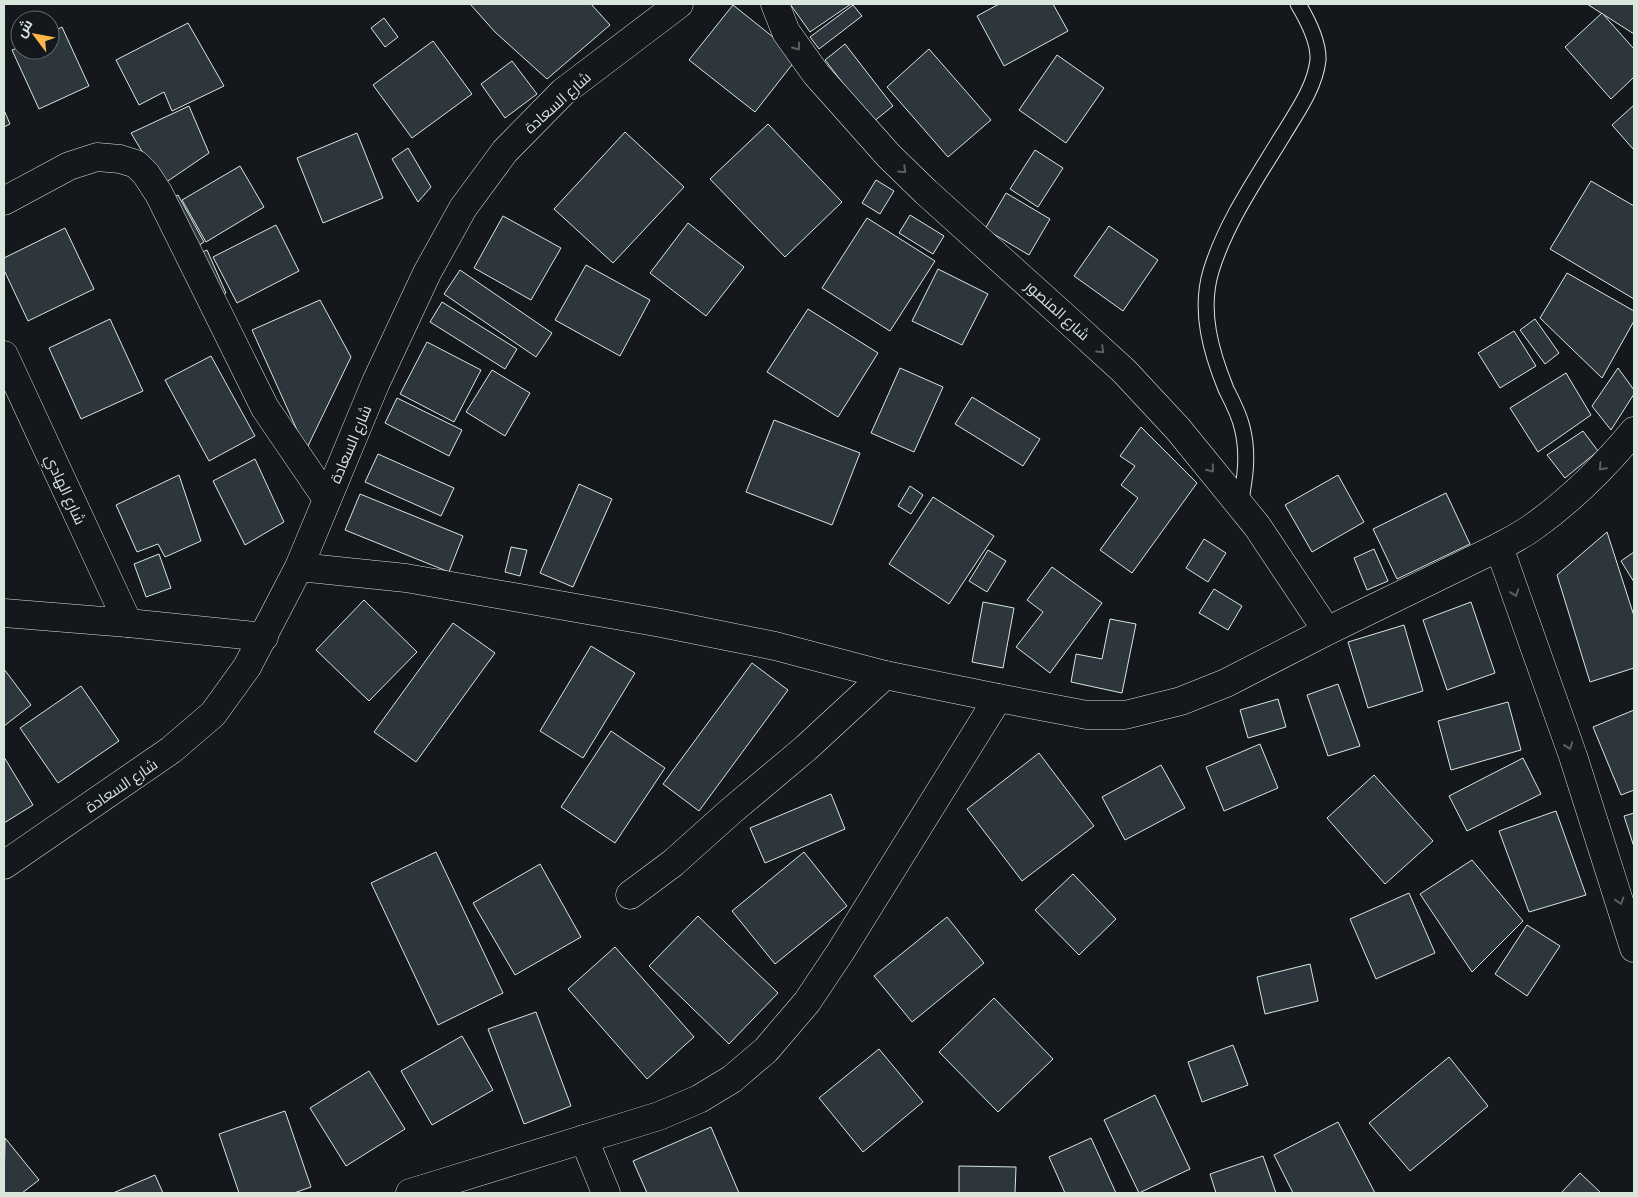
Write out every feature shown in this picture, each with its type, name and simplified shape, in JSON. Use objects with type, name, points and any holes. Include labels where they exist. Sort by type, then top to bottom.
[{"type":"street","name":"شارع السعادة","points":[[4,864],[172,750],[213,714],[247,667],[299,567],[376,382],[422,282],[463,208],[505,151],[563,92],[679,4]]},
{"type":"street","name":"شارع المنصور","points":[[775,4],[786,32],[816,74],[889,156],[926,192],[1124,371],[1178,428],[1257,526],[1327,631]]},
{"type":"street","points":[[4,201],[69,166],[97,157],[120,159],[136,164],[146,174],[159,194],[266,408],[326,500]]},
{"type":"street","name":"شارع الهادي","points":[[4,355],[128,623]]},
{"type":"street","points":[[299,567],[406,578],[661,623],[775,646],[885,675],[998,698],[1087,714],[1125,715],[1181,701],[1226,683],[1327,631],[1499,547],[1532,528],[1562,504],[1590,479],[1634,431]]},
{"type":"street","points":[[1499,547],[1573,756],[1634,948]]},
{"type":"street","points":[[4,613],[264,637]]},
{"type":"street","points":[[630,895],[673,863],[806,748],[885,675]]},
{"type":"street","points":[[410,1193],[659,1116],[699,1100],[732,1078],[766,1050],[807,1002],[841,952],[998,698]]},
{"type":"street","points":[[584,1138],[606,1193]]},
{"type":"lane","points":[[1240,505],[1246,476],[1242,425],[1214,357],[1208,334],[1206,300],[1211,272],[1223,240],[1244,200],[1314,80],[1318,58],[1313,35],[1298,4]]},
{"type":"building","points":[[470,4],[591,4],[610,25],[547,79],[495,32]]},
{"type":"building","points":[[790,4],[851,4],[810,32]]},
{"type":"building","points":[[999,4],[1053,4],[1068,31],[1004,66],[977,16]]},
{"type":"building","points":[[1587,4],[1634,4],[1634,34]]},
{"type":"building","points":[[733,5],[798,57],[755,112],[689,60]]},
{"type":"building","points":[[853,5],[862,16],[819,49],[810,37]]},
{"type":"building","points":[[1602,13],[1634,49],[1634,77],[1611,99],[1565,47]]},
{"type":"building","points":[[384,18],[398,37],[385,47],[371,28]]},
{"type":"building","points":[[188,23],[224,86],[172,111],[164,92],[139,105],[116,60]]},
{"type":"building","points":[[62,27],[89,86],[39,109],[17,60],[60,60],[60,28]]},
{"type":"building","points":[[433,41],[472,94],[412,138],[373,85]]},
{"type":"building","points":[[845,44],[893,106],[873,122],[825,60]]},
{"type":"building","points":[[929,49],[991,120],[948,157],[887,87]]},
{"type":"building","points":[[1057,55],[1104,88],[1066,143],[1019,110]]},
{"type":"building","points":[[512,61],[537,94],[505,118],[481,84]]},
{"type":"building","points":[[1634,105],[1634,150],[1612,125]]},
{"type":"building","points":[[189,106],[209,153],[162,185],[131,133]]},
{"type":"building","points":[[4,110],[10,124],[4,127]]},
{"type":"building","points":[[768,124],[842,202],[785,257],[710,179]]},
{"type":"building","points":[[625,132],[684,187],[613,263],[554,209]]},
{"type":"building","points":[[357,133],[383,198],[323,223],[297,158]]},
{"type":"building","points":[[408,148],[431,187],[418,202],[392,159]]},
{"type":"building","points":[[1035,150],[1063,168],[1038,207],[1010,189]]},
{"type":"building","points":[[240,166],[264,207],[206,242],[182,200]]},
{"type":"building","points":[[876,180],[894,191],[880,214],[862,203]]},
{"type":"building","points":[[1591,181],[1634,206],[1634,299],[1550,249]]},
{"type":"building","points":[[1006,193],[1050,219],[1029,255],[985,229]]},
{"type":"building","points":[[178,195],[204,242],[193,249],[166,201]]},
{"type":"building","points":[[910,215],[944,236],[933,254],[899,233]]},
{"type":"building","points":[[503,216],[561,248],[531,300],[474,268]]},
{"type":"building","points":[[867,218],[935,261],[890,331],[822,288]]},
{"type":"building","points":[[688,223],[744,267],[706,316],[650,273]]},
{"type":"building","points":[[276,225],[299,271],[237,303],[213,257]]},
{"type":"building","points":[[1109,226],[1158,260],[1123,311],[1074,276]]},
{"type":"building","points":[[65,228],[94,289],[28,321],[4,270],[4,258]]},
{"type":"building","points":[[207,250],[226,293],[213,299],[194,256]]},
{"type":"building","points":[[586,265],[650,300],[620,356],[555,320]]},
{"type":"building","points":[[938,269],[988,294],[962,345],[912,321]]},
{"type":"building","points":[[460,270],[552,333],[536,357],[444,294]]},
{"type":"building","points":[[1567,273],[1634,311],[1634,321],[1602,378],[1540,318]]},
{"type":"building","points":[[320,300],[351,357],[306,450],[252,330]]},
{"type":"building","points":[[442,302],[517,349],[505,369],[430,322]]},
{"type":"building","points":[[808,309],[878,353],[838,417],[767,372]]},
{"type":"building","points":[[110,319],[143,391],[81,419],[49,348]]},
{"type":"building","points":[[1535,319],[1559,353],[1545,364],[1520,330]]},
{"type":"building","points":[[1514,331],[1536,366],[1500,388],[1478,353]]},
{"type":"building","points":[[427,342],[481,370],[454,422],[400,394]]},
{"type":"building","points":[[211,356],[255,436],[209,461],[165,380]]},
{"type":"building","points":[[900,368],[943,387],[914,452],[871,433]]},
{"type":"building","points":[[1618,368],[1634,390],[1634,394],[1611,430],[1592,406]]},
{"type":"building","points":[[492,370],[530,393],[505,436],[466,412]]},
{"type":"building","points":[[1566,373],[1591,415],[1538,452],[1510,408]]},
{"type":"building","points":[[972,397],[1040,439],[1023,466],[955,424]]},
{"type":"building","points":[[397,398],[462,430],[449,456],[385,423]]},
{"type":"building","points":[[774,420],[860,453],[832,525],[746,492]]},
{"type":"building","points":[[1141,427],[1197,483],[1132,573],[1100,550],[1138,498],[1121,485],[1135,466],[1120,456]]},
{"type":"building","points":[[1583,431],[1598,451],[1565,478],[1547,455]]},
{"type":"building","points":[[378,454],[454,488],[441,516],[365,482]]},
{"type":"building","points":[[255,459],[284,522],[245,545],[213,481]]},
{"type":"building","points":[[179,475],[201,541],[165,557],[158,544],[137,552],[116,505]]},
{"type":"building","points":[[1338,475],[1364,522],[1312,552],[1285,505]]},
{"type":"building","points":[[579,484],[612,499],[573,587],[540,573]]},
{"type":"building","points":[[910,486],[923,495],[911,514],[898,506]]},
{"type":"building","points":[[1446,493],[1470,544],[1397,579],[1373,529]]},
{"type":"building","points":[[360,494],[463,536],[449,572],[345,530]]},
{"type":"building","points":[[933,497],[994,536],[949,604],[889,564]]},
{"type":"building","points":[[1607,532],[1634,616],[1634,668],[1590,682],[1557,575]]},
{"type":"building","points":[[1204,539],[1226,553],[1208,582],[1186,568]]},
{"type":"building","points":[[511,547],[527,550],[520,576],[505,572]]},
{"type":"building","points":[[1374,549],[1388,581],[1367,590],[1354,558]]},
{"type":"building","points":[[988,550],[1006,561],[987,592],[969,581]]},
{"type":"building","points":[[1634,552],[1634,582],[1621,561]]},
{"type":"building","points":[[159,554],[171,588],[146,597],[134,564]]},
{"type":"building","points":[[1052,567],[1102,603],[1050,673],[1016,647],[1043,612],[1027,600]]},
{"type":"building","points":[[1214,589],[1242,606],[1228,630],[1199,613]]},
{"type":"building","points":[[364,600],[417,652],[369,701],[316,650]]},
{"type":"building","points":[[983,602],[1014,608],[1003,668],[972,662]]},
{"type":"building","points":[[1471,602],[1495,673],[1447,690],[1423,620]]},
{"type":"building","points":[[1110,619],[1136,624],[1122,693],[1071,682],[1076,654],[1102,659]]},
{"type":"building","points":[[453,623],[495,653],[416,762],[374,732]]},
{"type":"building","points":[[1404,625],[1423,691],[1368,708],[1348,642]]},
{"type":"building","points":[[591,646],[635,673],[583,758],[540,731]]},
{"type":"building","points":[[752,663],[788,690],[699,811],[663,784]]},
{"type":"building","points":[[4,669],[31,705],[4,726]]},
{"type":"building","points":[[1338,684],[1360,746],[1328,756],[1307,695]]},
{"type":"building","points":[[81,686],[119,741],[58,783],[20,728]]},
{"type":"building","points":[[1278,699],[1286,727],[1248,738],[1240,710]]},
{"type":"building","points":[[1508,702],[1521,750],[1451,770],[1438,721]]},
{"type":"building","points":[[1634,710],[1634,790],[1621,795],[1593,727]]},
{"type":"building","points":[[611,731],[665,768],[615,843],[561,807]]},
{"type":"building","points":[[1260,744],[1278,788],[1224,811],[1206,767]]},
{"type":"building","points":[[1039,753],[1094,826],[1022,881],[967,809]]},
{"type":"building","points":[[4,757],[33,805],[4,823]]},
{"type":"building","points":[[1523,758],[1541,794],[1467,831],[1449,796]]},
{"type":"building","points":[[1161,765],[1185,808],[1125,840],[1102,797]]},
{"type":"building","points":[[1374,775],[1433,841],[1385,884],[1327,818]]},
{"type":"building","points":[[831,794],[845,829],[765,863],[750,828]]},
{"type":"building","points":[[1556,811],[1586,895],[1529,912],[1499,831]]},
{"type":"building","points":[[1634,813],[1634,847],[1624,816]]},
{"type":"building","points":[[436,852],[503,993],[438,1025],[371,883]]},
{"type":"building","points":[[804,852],[847,906],[775,964],[732,911]]},
{"type":"building","points":[[1472,860],[1523,921],[1472,972],[1420,894]]},
{"type":"building","points":[[540,864],[581,937],[515,975],[473,903]]},
{"type":"building","points":[[1073,874],[1116,919],[1079,955],[1035,910]]},
{"type":"building","points":[[1409,893],[1435,953],[1376,979],[1350,919]]},
{"type":"building","points":[[698,916],[778,993],[729,1044],[649,966]]},
{"type":"building","points":[[947,917],[984,963],[912,1022],[874,976]]},
{"type":"building","points":[[1527,925],[1560,946],[1527,996],[1495,974]]},
{"type":"building","points":[[615,947],[694,1037],[647,1079],[568,989]]},
{"type":"building","points":[[1310,964],[1318,1001],[1265,1014],[1257,977]]},
{"type":"building","points":[[994,998],[1053,1059],[998,1112],[939,1052]]},
{"type":"building","points":[[536,1012],[571,1106],[524,1124],[488,1029]]},
{"type":"building","points":[[462,1036],[493,1090],[432,1125],[401,1071]]},
{"type":"building","points":[[1233,1045],[1248,1085],[1202,1102],[1188,1062]]},
{"type":"building","points":[[879,1049],[923,1102],[863,1152],[819,1098]]},
{"type":"building","points":[[1449,1057],[1488,1106],[1410,1171],[1369,1123]]},
{"type":"building","points":[[369,1071],[405,1129],[346,1166],[310,1108]]},
{"type":"building","points":[[1155,1095],[1190,1169],[1139,1193],[1104,1120]]},
{"type":"building","points":[[285,1111],[311,1187],[294,1193],[239,1193],[219,1134]]},
{"type":"building","points":[[1338,1122],[1375,1193],[1293,1193],[1274,1155]]},
{"type":"building","points":[[711,1127],[739,1193],[647,1193],[633,1161]]},
{"type":"building","points":[[5,1138],[39,1180],[22,1193],[4,1193]]},
{"type":"building","points":[[1091,1138],[1116,1193],[1065,1193],[1049,1157]]},
{"type":"building","points":[[1263,1156],[1276,1193],[1216,1193],[1210,1174]]},
{"type":"building","points":[[959,1166],[1016,1167],[1015,1193],[959,1193]]},
{"type":"building","points":[[1580,1173],[1601,1193],[1561,1193]]},
{"type":"building","points":[[155,1175],[163,1193],[113,1193]]}]
